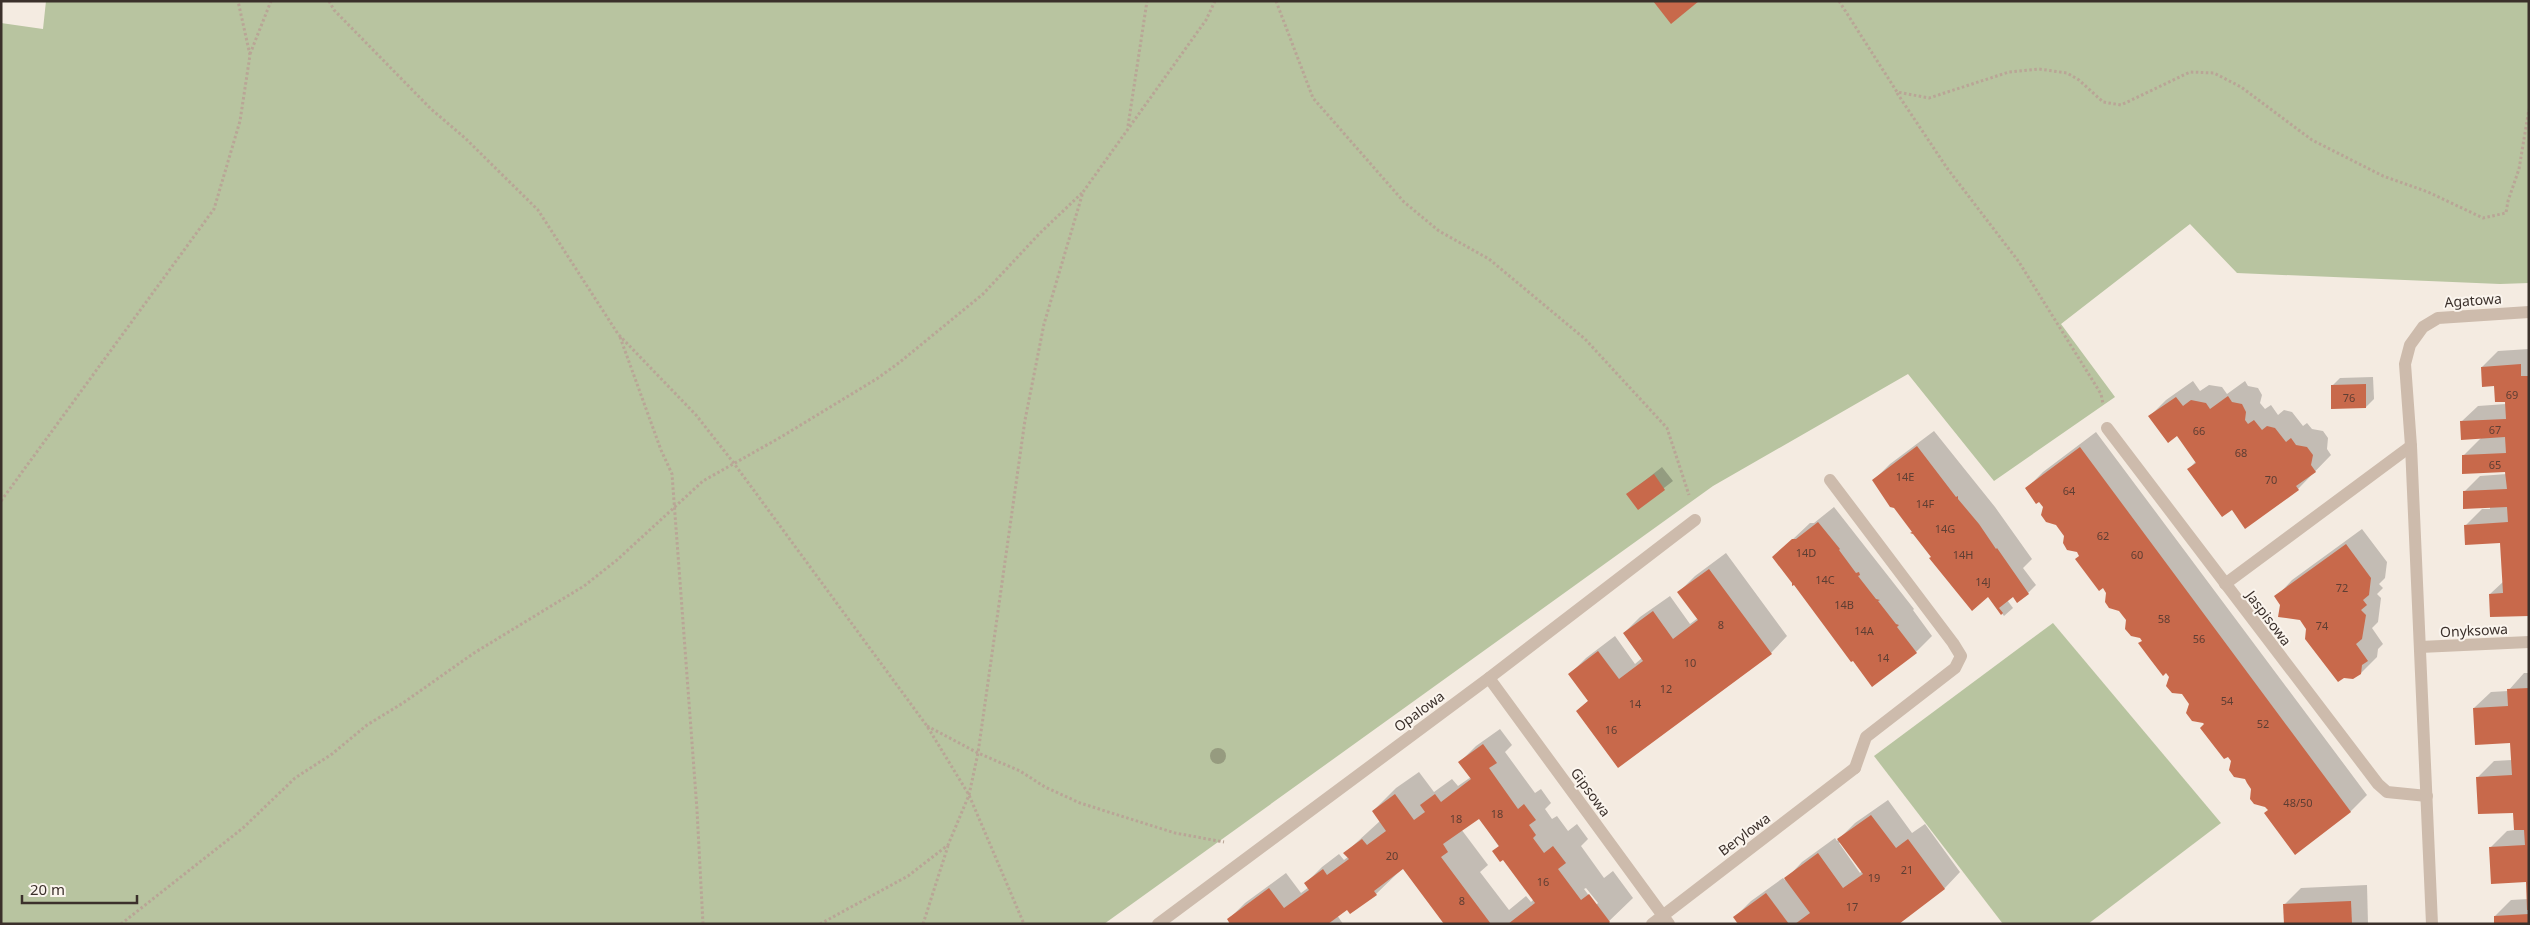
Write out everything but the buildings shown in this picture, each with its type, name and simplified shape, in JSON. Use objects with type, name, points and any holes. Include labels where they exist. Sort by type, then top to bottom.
[{"type":"street","name":"Agatowa","points":[[2411,446],[2405,364],[2410,345],[2423,327],[2438,318],[2529,312]]},
{"type":"street","name":"Jaspisowa","points":[[2107,428],[2378,784],[2388,792],[2426,796]]},
{"type":"street","points":[[2224,584],[2411,446]]},
{"type":"street","points":[[2411,446],[2432,924]]},
{"type":"street","name":"Berylowa","points":[[1652,924],[1666,920],[1855,768],[1866,738],[1955,668],[1961,656],[1954,643],[1830,480]]},
{"type":"street","name":"Opalowa","points":[[1158,924],[1489,678],[1695,520]]},
{"type":"street","name":"Onyksowa","points":[[2420,647],[2529,642]]},
{"type":"street","name":"Gipsowa","points":[[1489,678],[1666,920]]},
{"type":"path","points":[[238,1],[250,55]]},
{"type":"path","points":[[1,501],[214,208],[240,122],[250,55],[271,1]]},
{"type":"path","points":[[329,1],[334,10],[398,76],[431,109],[465,138],[538,210],[618,334],[696,415],[733,462],[926,726],[969,795],[1024,924]]},
{"type":"path","points":[[1127,130],[1147,1]]},
{"type":"path","points":[[121,924],[243,828],[295,778],[332,754],[367,725],[403,704],[474,653],[584,586],[617,560],[703,481],[733,462],[781,437],[878,378],[983,294],[1040,233],[1083,192],[1206,20],[1215,1]]},
{"type":"path","points":[[1276,1],[1313,98],[1404,202],[1439,231],[1489,259],[1585,339],[1667,428],[1683,474],[1695,520]]},
{"type":"path","points":[[1839,1],[1947,168],[2019,262],[2101,394],[2107,428]]},
{"type":"path","points":[[1897,92],[1929,98],[2009,72],[2039,69],[2067,73],[2079,80],[2103,102],[2121,105],[2190,72],[2214,73],[2241,87],[2312,140],[2383,176],[2428,192],[2483,218],[2506,213],[2518,169],[2529,109]]},
{"type":"path","points":[[923,924],[948,845],[969,795],[978,753],[1025,420],[1044,324],[1083,192]]},
{"type":"path","points":[[618,334],[661,450],[672,474],[698,810],[703,924]]},
{"type":"path","points":[[926,726],[978,753],[1020,771],[1080,803],[1175,833],[1258,849]]},
{"type":"path","points":[[820,924],[908,876],[948,845]]},
{"type":"green space","points":[[46,1],[2529,1],[2529,283],[2500,284],[2237,273],[2190,224],[2061,324],[2115,397],[1994,481],[1908,374],[1713,486],[1104,924],[1,924],[1,23],[43,29]]},
{"type":"green space","points":[[2053,623],[2221,823],[2088,924],[2003,924],[1874,756]]}]
